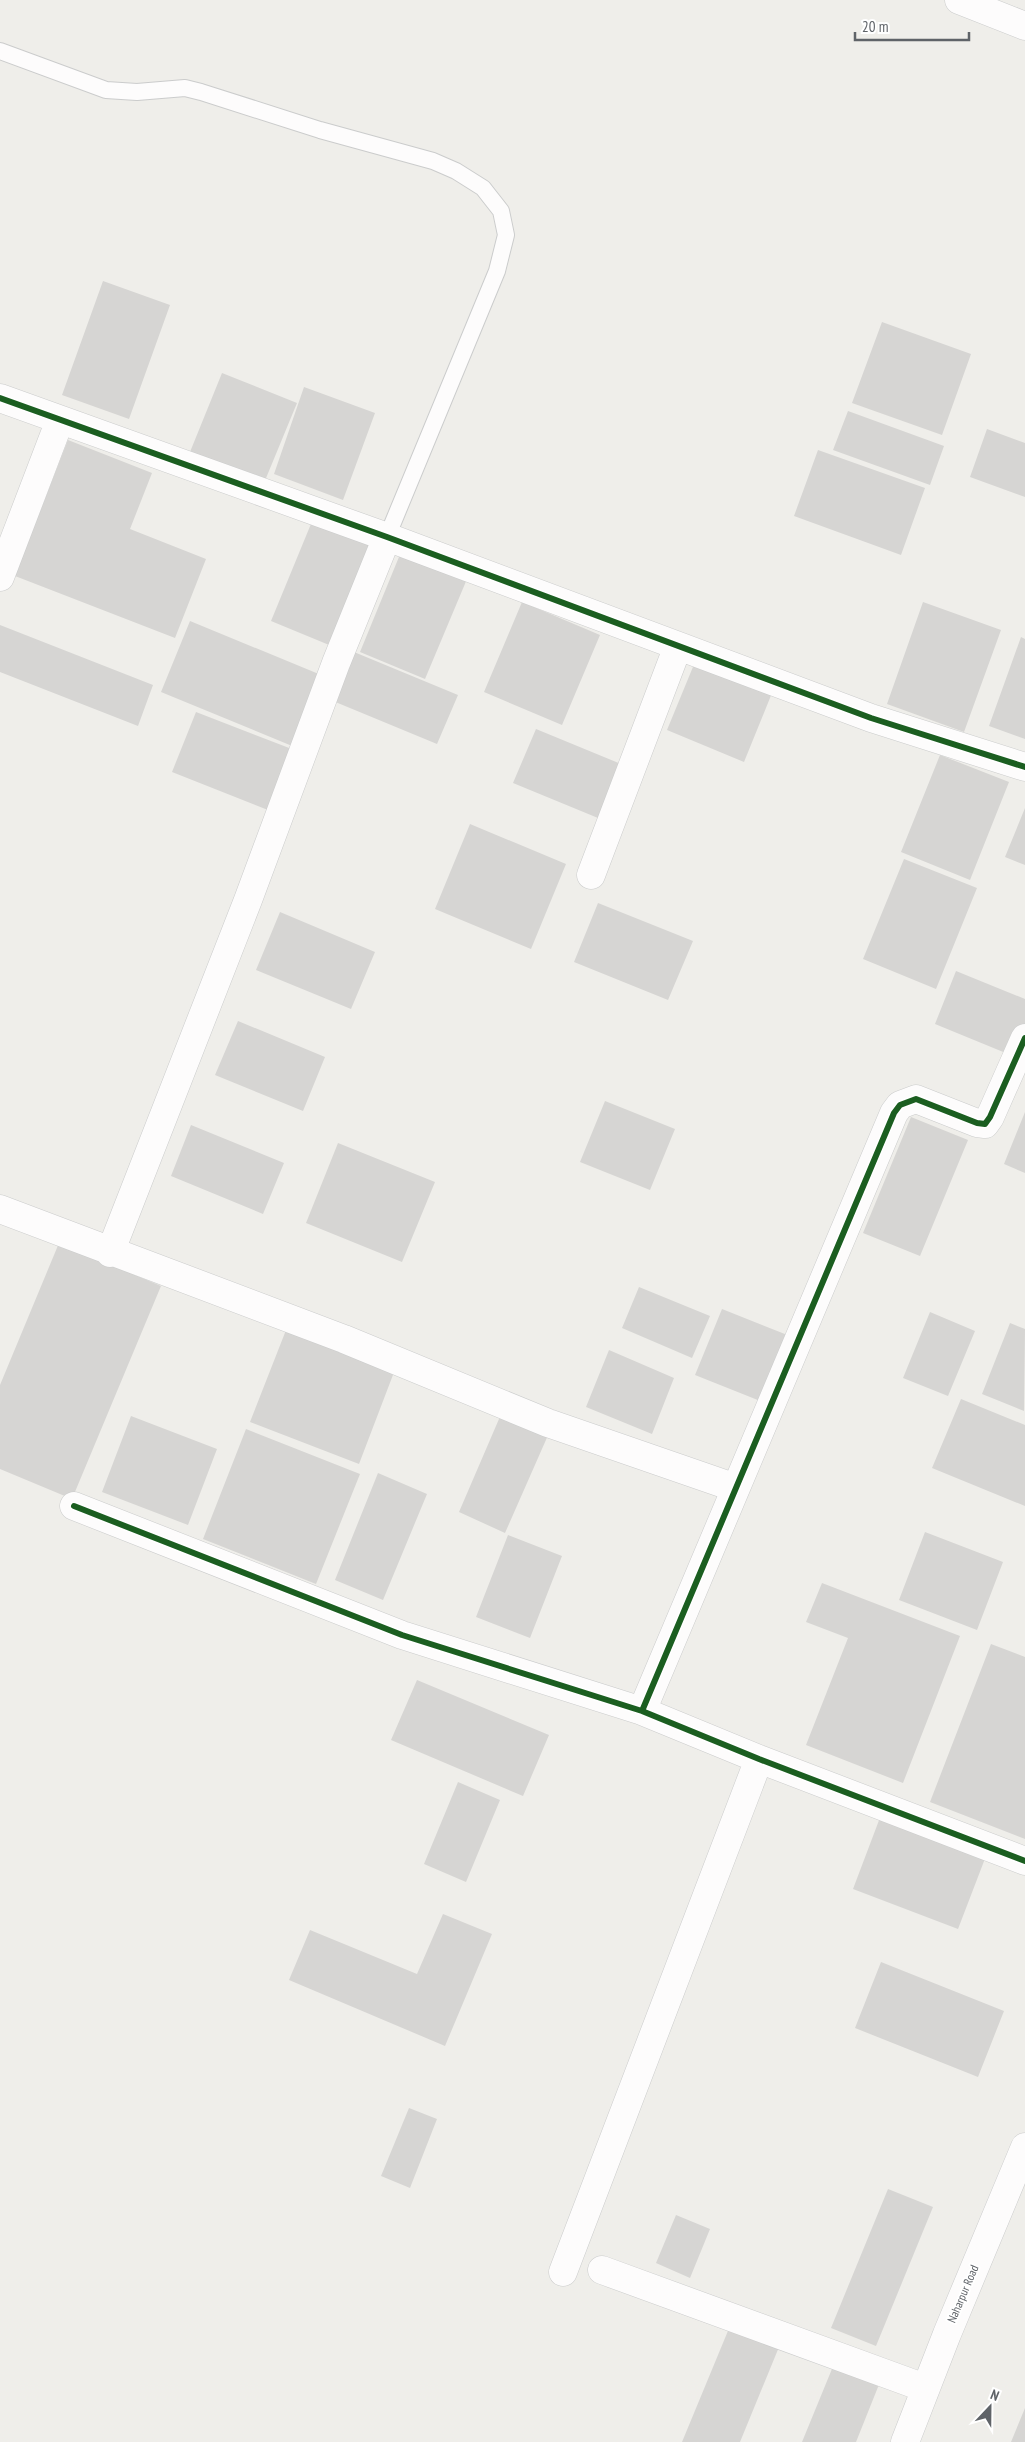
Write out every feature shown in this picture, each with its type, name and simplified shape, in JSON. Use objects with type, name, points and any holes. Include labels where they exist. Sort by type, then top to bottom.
[{"type":"street","points":[[958,0],[1025,26]]},
{"type":"street","points":[[0,398],[388,537],[870,718],[1025,767]]},
{"type":"street","points":[[0,577],[60,420]]},
{"type":"street","points":[[110,1253],[248,900],[336,663],[388,537]]},
{"type":"street","points":[[591,875],[678,646]]},
{"type":"street","points":[[642,1711],[894,1113],[900,1105],[916,1099],[977,1123],[985,1124],[990,1117],[1025,1038]]},
{"type":"street","points":[[0,1209],[110,1253],[344,1340],[548,1423],[736,1488]]},
{"type":"street","points":[[74,1506],[402,1635],[642,1711],[759,1759],[1025,1861]]},
{"type":"street","points":[[563,2272],[759,1759]]},
{"type":"street","name":"Naharpur Road","points":[[905,2442],[924,2388],[1025,2147]]},
{"type":"street","points":[[602,2270],[924,2388]]},
{"type":"lane","points":[[0,51],[106,90],[137,92],[185,88],[320,130],[433,161],[456,171],[483,188],[501,210],[506,235],[498,270],[388,537]]},
{"type":"building","points":[[103,281],[170,305],[129,419],[62,395]]},
{"type":"building","points":[[882,322],[971,354],[942,435],[852,403]]},
{"type":"building","points":[[222,373],[297,403],[264,483],[190,452]]},
{"type":"building","points":[[304,387],[375,413],[343,500],[274,474]]},
{"type":"building","points":[[848,411],[944,446],[930,485],[833,450]]},
{"type":"building","points":[[987,429],[1025,443],[1025,497],[970,477]]},
{"type":"building","points":[[68,440],[152,473],[130,529],[206,559],[175,638],[15,576]]},
{"type":"building","points":[[818,450],[925,488],[901,555],[794,516]]},
{"type":"building","points":[[313,519],[377,545],[334,647],[271,621]]},
{"type":"building","points":[[401,552],[467,579],[425,679],[360,652]]},
{"type":"building","points":[[522,602],[600,635],[562,725],[484,692]]},
{"type":"building","points":[[923,602],[1001,630],[964,732],[887,704]]},
{"type":"building","points":[[190,621],[326,677],[297,748],[161,692]]},
{"type":"building","points":[[0,625],[153,685],[138,726],[0,672]]},
{"type":"building","points":[[1021,637],[1025,639],[1025,739],[989,726]]},
{"type":"building","points":[[354,652],[458,695],[437,744],[333,701]]},
{"type":"building","points":[[695,662],[772,693],[744,762],[667,730]]},
{"type":"building","points":[[196,712],[297,751],[273,812],[172,772]]},
{"type":"building","points":[[536,729],[621,764],[598,818],[513,783]]},
{"type":"building","points":[[940,755],[1009,782],[970,880],[901,852]]},
{"type":"building","points":[[1025,808],[1025,865],[1005,857]]},
{"type":"building","points":[[470,824],[566,864],[531,949],[435,909]]},
{"type":"building","points":[[904,859],[977,888],[936,989],[863,959]]},
{"type":"building","points":[[598,903],[693,941],[668,1000],[574,962]]},
{"type":"building","points":[[280,912],[375,952],[351,1009],[256,970]]},
{"type":"building","points":[[956,971],[1025,999],[1025,1027],[1013,1056],[935,1024]]},
{"type":"building","points":[[238,1021],[325,1057],[303,1111],[215,1075]]},
{"type":"building","points":[[605,1101],[675,1129],[650,1190],[580,1162]]},
{"type":"building","points":[[1025,1112],[1025,1173],[1004,1164]]},
{"type":"building","points":[[911,1117],[968,1140],[920,1256],[863,1233]]},
{"type":"building","points":[[191,1125],[284,1163],[263,1214],[171,1176]]},
{"type":"building","points":[[338,1143],[435,1182],[402,1262],[306,1223]]},
{"type":"building","points":[[59,1243],[161,1286],[72,1499],[0,1469],[0,1385]]},
{"type":"building","points":[[639,1287],[710,1316],[692,1358],[622,1328]]},
{"type":"building","points":[[722,1309],[795,1338],[768,1404],[695,1375]]},
{"type":"building","points":[[930,1312],[975,1331],[948,1396],[903,1378]]},
{"type":"building","points":[[1010,1323],[1025,1329],[1024,1411],[982,1394]]},
{"type":"building","points":[[288,1325],[396,1367],[359,1464],[250,1422]]},
{"type":"building","points":[[609,1350],[674,1378],[652,1434],[586,1407]]},
{"type":"building","points":[[961,1399],[1025,1425],[1025,1506],[932,1468]]},
{"type":"building","points":[[502,1412],[549,1433],[505,1533],[459,1512]]},
{"type":"building","points":[[131,1416],[217,1449],[188,1525],[102,1492]]},
{"type":"building","points":[[246,1429],[360,1474],[316,1584],[203,1539]]},
{"type":"building","points":[[378,1473],[427,1494],[383,1600],[335,1580]]},
{"type":"building","points":[[925,1532],[1003,1562],[977,1630],[899,1600]]},
{"type":"building","points":[[508,1535],[562,1556],[530,1638],[476,1617]]},
{"type":"building","points":[[822,1583],[960,1636],[903,1783],[806,1745],[848,1638],[806,1622]]},
{"type":"building","points":[[991,1644],[1025,1657],[1025,1839],[930,1802]]},
{"type":"building","points":[[417,1680],[549,1735],[523,1796],[391,1740]]},
{"type":"building","points":[[458,1782],[500,1800],[466,1882],[424,1864]]},
{"type":"building","points":[[881,1815],[986,1856],[958,1929],[853,1889]]},
{"type":"building","points":[[443,1914],[492,1934],[445,2046],[289,1980],[310,1930],[417,1974]]},
{"type":"building","points":[[881,1962],[1004,2011],[978,2077],[855,2028]]},
{"type":"building","points":[[409,2108],[437,2119],[410,2188],[381,2176]]},
{"type":"building","points":[[888,2189],[933,2207],[876,2346],[831,2328]]},
{"type":"building","points":[[676,2215],[710,2229],[690,2278],[656,2263]]},
{"type":"building","points":[[730,2326],[779,2347],[740,2442],[682,2442]]},
{"type":"building","points":[[834,2364],[880,2382],[856,2442],[802,2442]]},
{"type":"building","points":[[1025,2408],[1025,2442],[1011,2442]]},
{"type":"cycle path","points":[[0,398],[387,537],[871,718],[1025,767]]},
{"type":"cycle path","points":[[642,1711],[894,1113],[900,1105],[916,1099],[977,1123],[985,1124],[990,1117],[1025,1038]]},
{"type":"cycle path","points":[[74,1506],[402,1635],[642,1711],[759,1759],[1025,1861]]}]
